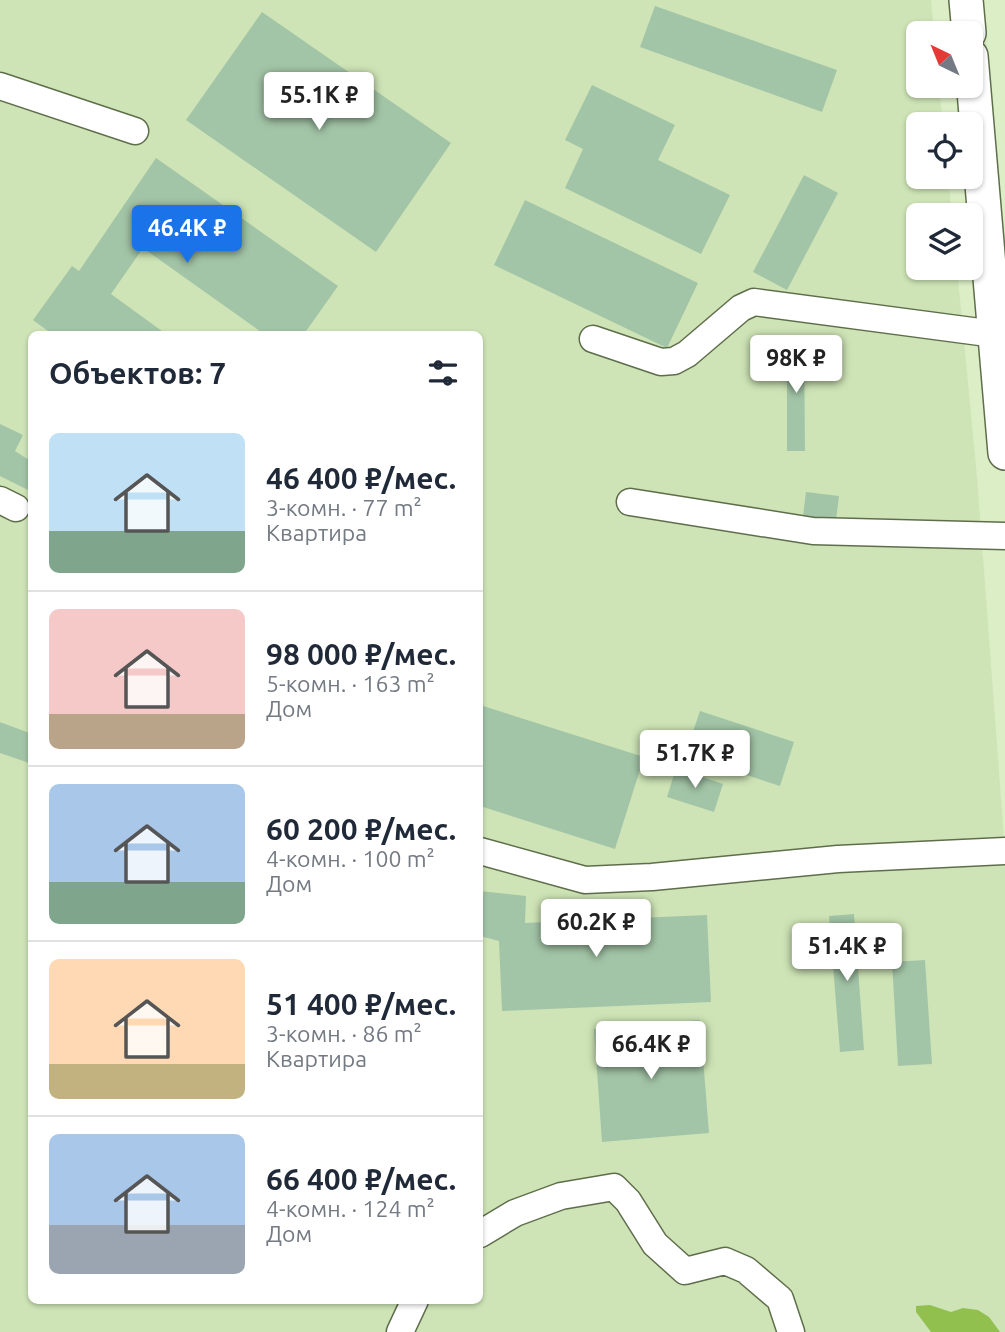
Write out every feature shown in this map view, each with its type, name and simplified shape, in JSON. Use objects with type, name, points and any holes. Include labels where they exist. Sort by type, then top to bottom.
[{"type":"main road","points":[[966,0],[968,21]]},
{"type":"main road","points":[[975,98],[1000,335],[1005,453]]},
{"type":"lane","points":[[0,86],[135,131]]},
{"type":"lane","points":[[593,339],[662,362],[674,361],[687,354],[741,308],[754,302],[1000,335]]},
{"type":"lane","points":[[631,502],[813,531],[1005,536]]},
{"type":"lane","points":[[483,852],[585,880],[652,877],[838,859],[1005,851]]},
{"type":"lane","points":[[483,1232],[515,1213],[561,1196],[614,1187],[628,1201],[655,1244],[685,1271],[725,1261],[746,1270],[780,1299],[791,1332]]},
{"type":"lane","points":[[400,1332],[413,1304]]},
{"type":"shaded area","points":[[0,0],[931,0],[933,21],[906,21],[906,98],[940,98],[942,112],[906,112],[906,189],[949,189],[951,203],[906,203],[906,280],[958,280],[977,477],[1005,852],[1005,1332],[0,1332]]},
{"type":"shaded area","points":[[930,1305],[951,1312],[963,1308],[978,1310],[989,1317],[1000,1332],[931,1332],[916,1312],[916,1306]]},
{"type":"building","points":[[655,6],[837,70],[822,112],[640,47]]},
{"type":"building","points":[[262,12],[451,143],[376,252],[186,120]]},
{"type":"building","points":[[592,85],[675,125],[658,160],[730,195],[701,254],[565,188],[583,149],[565,140]]},
{"type":"building","points":[[156,158],[338,286],[306,331],[260,331],[143,248],[111,294],[162,331],[48,331],[33,320],[72,266],[79,271]]},
{"type":"building","points":[[804,175],[838,193],[787,290],[753,272]]},
{"type":"building","points":[[525,200],[698,283],[667,348],[494,265]]},
{"type":"building","points":[[804,337],[805,451],[787,451],[787,338]]},
{"type":"building","points":[[0,424],[23,435],[15,451],[28,459],[28,490],[0,476]]},
{"type":"building","points":[[806,492],[839,496],[836,520],[803,516]]},
{"type":"building","points":[[483,706],[644,757],[615,849],[483,807]]},
{"type":"building","points":[[700,711],[794,742],[780,786],[685,755]]},
{"type":"building","points":[[0,722],[28,732],[28,763],[0,753]]},
{"type":"building","points":[[676,768],[723,784],[714,812],[667,797]]},
{"type":"building","points":[[483,891],[526,896],[525,923],[707,915],[711,1002],[502,1011],[499,941],[483,937]]},
{"type":"building","points":[[854,914],[864,1050],[840,1052],[829,916]]},
{"type":"building","points":[[925,960],[932,1064],[898,1066],[892,962]]},
{"type":"building","points":[[700,1020],[709,1133],[602,1142],[594,1029]]}]
